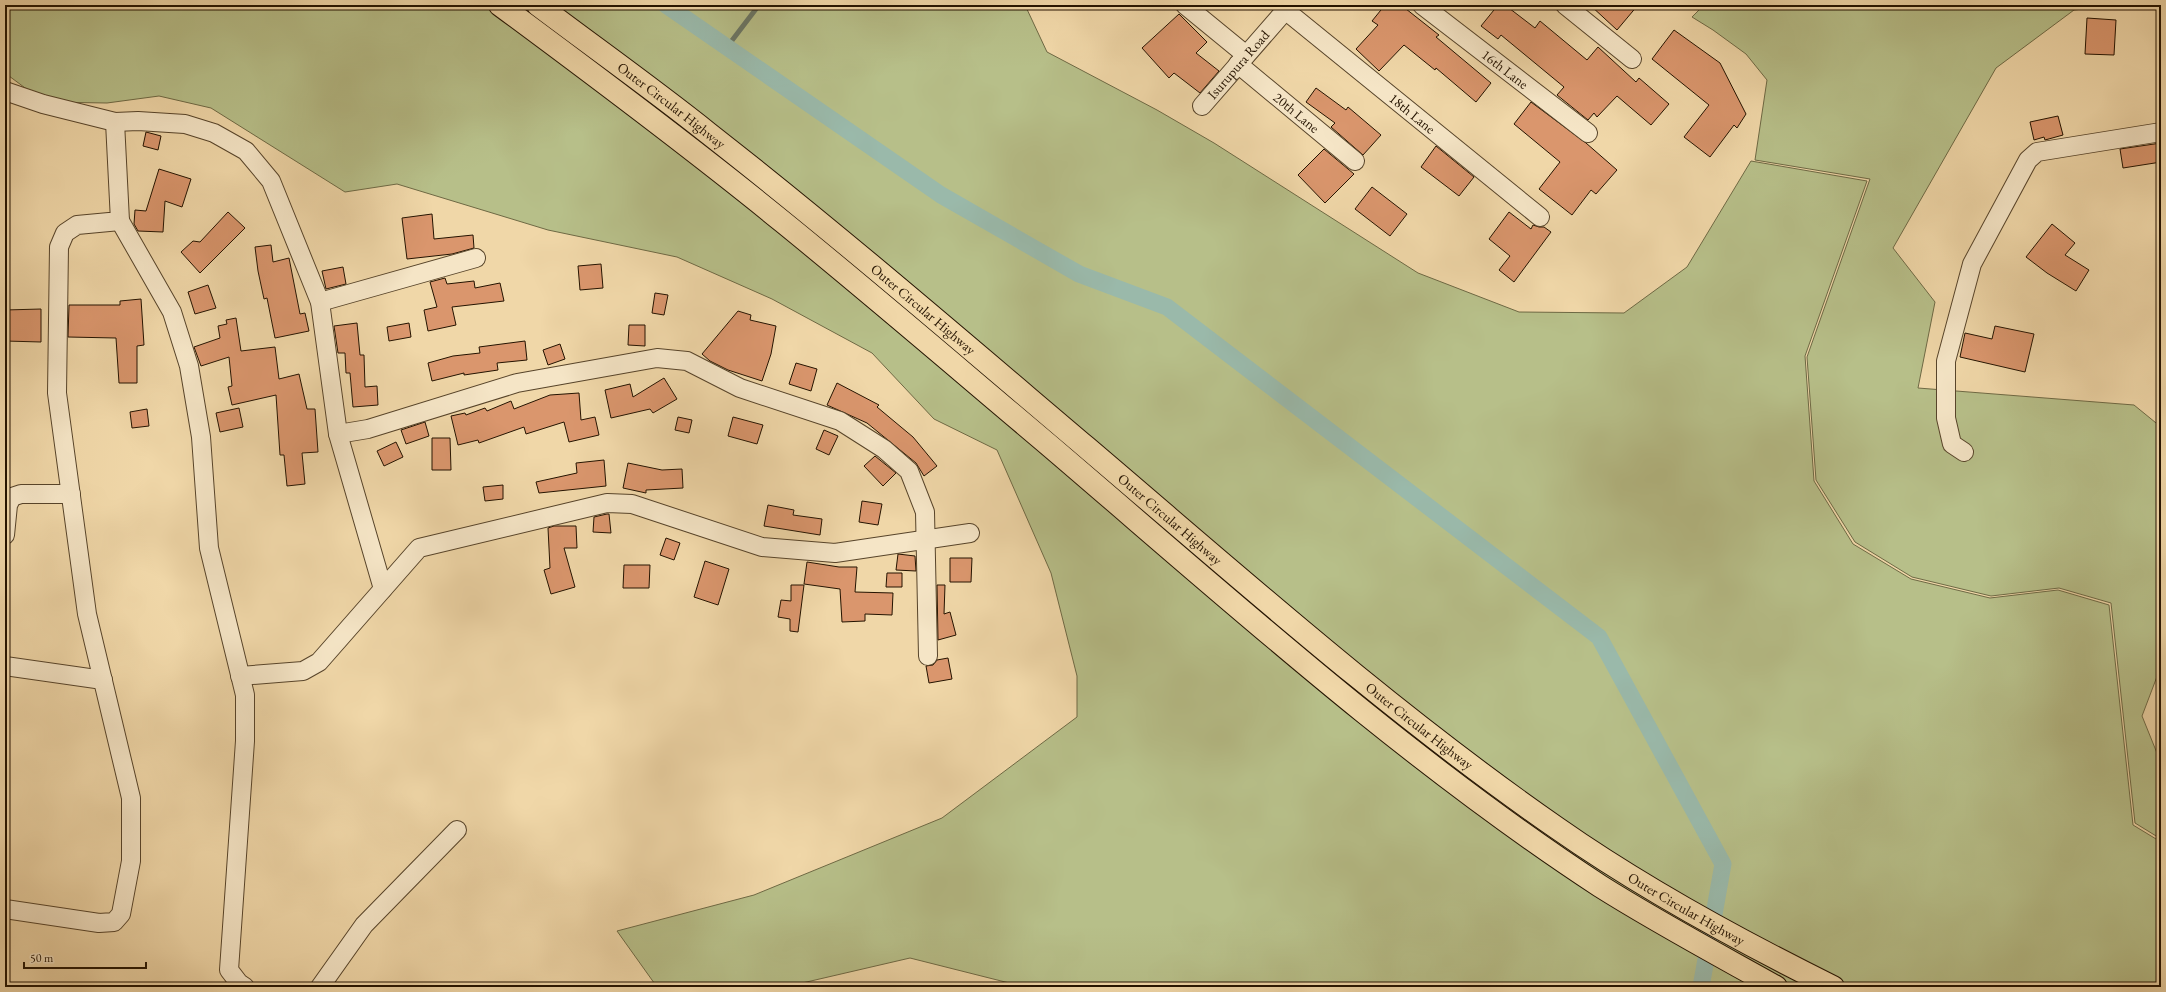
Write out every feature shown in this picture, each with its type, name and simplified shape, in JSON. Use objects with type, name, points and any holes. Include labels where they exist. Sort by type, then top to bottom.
[{"type":"highway","name":"Outer Circular Highway","points":[[500,5],[599,78],[782,221],[1278,641],[1400,742],[1483,803],[1602,886],[1660,922],[1776,987]]},
{"type":"highway","name":"Outer Circular Highway","points":[[538,5],[707,132],[796,203],[1294,624],[1418,726],[1558,829],[1622,871],[1765,953],[1833,987]]},
{"type":"street","name":"20th Lane","points":[[1185,5],[1242,60],[1355,161]]},
{"type":"street","name":"16th Lane","points":[[1422,5],[1588,133]]},
{"type":"street","points":[[1565,5],[1632,59]]},
{"type":"street","name":"Isurupura Road","points":[[1202,106],[1288,7]]},
{"type":"street","name":"18th Lane","points":[[1288,7],[1540,217]]},
{"type":"street","points":[[5,91],[43,104],[115,122],[138,121],[185,124],[214,133],[246,151],[272,181],[320,302],[338,434],[383,589]]},
{"type":"street","points":[[115,122],[120,221],[172,312],[189,366],[201,437],[209,548],[245,695],[245,741],[229,970],[239,983],[245,987]]},
{"type":"street","points":[[1964,452],[1952,444],[1946,418],[1946,361],[1972,264],[2028,160],[2037,152],[2161,132]]},
{"type":"street","points":[[5,909],[99,923],[114,922],[121,914],[131,861],[131,798],[87,614],[57,392],[59,247],[65,233],[77,225],[120,221]]},
{"type":"street","points":[[320,302],[476,258]]},
{"type":"street","points":[[338,434],[368,429],[517,383],[657,358],[687,361],[740,388],[840,421],[884,449],[910,471],[925,512],[924,541],[928,656]]},
{"type":"street","points":[[5,535],[7,505],[12,496],[20,494],[71,494]]},
{"type":"street","points":[[240,676],[303,671],[319,662],[419,548],[607,503],[632,504],[762,547],[835,553],[970,533]]},
{"type":"street","points":[[5,666],[103,680]]},
{"type":"street","points":[[320,987],[364,925],[457,830]]},
{"type":"green space","points":[[5,5],[1025,5],[1047,52],[1157,110],[1214,143],[1418,273],[1519,312],[1624,313],[1687,267],[1751,161],[1867,181],[1805,356],[1814,481],[1853,544],[1911,579],[1990,598],[2058,590],[2109,605],[2133,825],[2161,842],[2161,987],[1025,987],[910,958],[785,987],[657,987],[617,931],[754,895],[942,818],[1077,717],[1077,676],[1051,573],[997,450],[934,419],[872,353],[772,299],[677,257],[548,230],[397,184],[345,192],[211,108],[159,96],[107,103],[44,102],[5,73]]},
{"type":"green space","points":[[1704,5],[2118,5],[2074,10],[1996,68],[1893,248],[1935,302],[1918,388],[2134,405],[2161,427],[2161,666],[2142,716],[2161,763],[2161,839],[2135,823],[2111,603],[2059,588],[1991,596],[1912,577],[1855,542],[1816,480],[1807,357],[1870,179],[1755,160],[1767,80],[1746,54],[1692,17]]},
{"type":"building","points":[[1385,5],[1401,5],[1439,35],[1436,37],[1491,83],[1476,102],[1436,68],[1435,70],[1404,45],[1379,71],[1356,49],[1378,25],[1372,21]]},
{"type":"building","points":[[1498,5],[1505,5],[1535,28],[1540,21],[1587,60],[1598,47],[1636,82],[1639,78],[1669,104],[1651,125],[1617,96],[1597,117],[1594,113],[1588,120],[1557,95],[1564,87],[1501,35],[1498,39],[1481,26]]},
{"type":"building","points":[[1590,5],[1638,5],[1617,30]]},
{"type":"building","points":[[1179,14],[1207,42],[1196,53],[1219,71],[1200,93],[1174,73],[1169,78],[1142,48]]},
{"type":"building","points":[[2087,18],[2116,20],[2114,55],[2085,54]]},
{"type":"building","points":[[1674,30],[1720,63],[1746,114],[1737,128],[1734,125],[1710,157],[1684,137],[1709,105],[1652,59]]},
{"type":"building","points":[[1316,88],[1346,110],[1348,107],[1381,135],[1363,155],[1331,127],[1335,123],[1306,102]]},
{"type":"building","points":[[1531,102],[1586,143],[1617,170],[1596,194],[1591,190],[1572,215],[1539,189],[1560,162],[1514,124]]},
{"type":"building","points":[[2058,116],[2063,135],[2045,140],[2044,137],[2034,140],[2030,122]]},
{"type":"building","points":[[146,132],[161,136],[158,150],[143,146]]},
{"type":"building","points":[[2161,143],[2161,162],[2123,168],[2120,149]]},
{"type":"building","points":[[1436,146],[1474,177],[1459,196],[1421,167]]},
{"type":"building","points":[[1324,149],[1354,174],[1325,203],[1298,175]]},
{"type":"building","points":[[159,169],[191,179],[182,207],[165,201],[163,232],[138,231],[134,224],[135,210],[146,211]]},
{"type":"building","points":[[1372,187],[1407,214],[1390,236],[1355,209]]},
{"type":"building","points":[[228,212],[245,228],[200,273],[181,252],[193,241],[200,242]]},
{"type":"building","points":[[1509,212],[1531,229],[1533,225],[1544,227],[1551,232],[1514,282],[1499,270],[1510,256],[1489,239]]},
{"type":"building","points":[[432,214],[434,239],[473,235],[474,248],[452,254],[407,259],[402,218]]},
{"type":"building","points":[[2052,224],[2075,243],[2065,255],[2089,270],[2076,291],[2047,273],[2026,257]]},
{"type":"building","points":[[271,245],[273,262],[289,258],[300,314],[305,313],[309,331],[275,338],[267,298],[264,299],[255,247]]},
{"type":"building","points":[[601,264],[603,288],[580,290],[578,266]]},
{"type":"building","points":[[343,267],[346,284],[326,289],[322,271]]},
{"type":"building","points":[[445,278],[447,284],[474,281],[475,288],[500,283],[504,301],[452,307],[456,325],[428,331],[424,310],[437,307],[430,282]]},
{"type":"building","points":[[208,285],[216,308],[195,314],[188,292]]},
{"type":"building","points":[[655,293],[668,295],[664,315],[652,313]]},
{"type":"building","points":[[141,299],[144,345],[137,346],[137,383],[119,383],[116,338],[68,337],[69,305],[120,305],[120,301]]},
{"type":"building","points":[[41,309],[41,342],[5,341],[5,310]]},
{"type":"building","points":[[738,311],[751,315],[750,320],[776,326],[771,354],[762,381],[728,370],[710,361],[702,354]]},
{"type":"building","points":[[236,318],[241,351],[275,347],[279,379],[299,374],[307,409],[315,409],[318,452],[302,453],[305,484],[287,486],[284,455],[280,455],[276,395],[232,405],[228,387],[232,386],[229,357],[201,366],[194,347],[220,338],[218,326],[227,324],[226,320]]},
{"type":"building","points":[[357,323],[360,355],[364,355],[365,387],[377,386],[378,405],[353,407],[350,373],[346,373],[345,353],[338,353],[334,326]]},
{"type":"building","points":[[409,323],[411,337],[389,341],[387,327]]},
{"type":"building","points":[[629,325],[645,325],[645,346],[628,345]]},
{"type":"building","points":[[1995,326],[2034,334],[2025,372],[1960,357],[1965,333],[1992,339]]},
{"type":"building","points":[[525,341],[527,360],[497,363],[498,370],[464,375],[464,373],[432,381],[428,363],[453,356],[480,353],[479,347]]},
{"type":"building","points":[[560,344],[565,359],[548,365],[543,350]]},
{"type":"building","points":[[796,363],[817,369],[811,391],[789,384]]},
{"type":"building","points":[[664,378],[677,399],[653,413],[650,409],[611,418],[605,390],[630,384],[633,397]]},
{"type":"building","points":[[837,383],[879,405],[877,407],[913,437],[937,466],[924,476],[916,463],[867,423],[827,405]]},
{"type":"building","points":[[579,393],[581,420],[595,417],[599,435],[569,442],[564,422],[526,434],[524,427],[479,443],[478,440],[458,445],[451,416],[465,413],[466,415],[485,408],[487,411],[511,401],[514,409],[550,395]]},
{"type":"building","points":[[239,408],[243,427],[220,432],[216,413]]},
{"type":"building","points":[[147,409],[149,426],[132,428],[130,412]]},
{"type":"building","points":[[678,417],[692,420],[689,433],[675,430]]},
{"type":"building","points":[[733,417],[763,425],[757,444],[728,436]]},
{"type":"building","points":[[425,422],[429,436],[406,444],[401,430]]},
{"type":"building","points":[[824,430],[838,436],[829,455],[816,449]]},
{"type":"building","points":[[432,438],[450,438],[451,470],[432,470]]},
{"type":"building","points":[[396,442],[403,457],[384,466],[377,451]]},
{"type":"building","points":[[875,456],[896,473],[883,486],[864,466]]},
{"type":"building","points":[[604,460],[606,486],[539,493],[536,482],[577,473],[576,463]]},
{"type":"building","points":[[628,463],[662,470],[682,469],[683,488],[646,490],[646,493],[623,488]]},
{"type":"building","points":[[503,485],[503,499],[485,501],[483,487]]},
{"type":"building","points":[[862,501],[882,504],[878,525],[859,522]]},
{"type":"building","points":[[768,505],[794,510],[793,515],[822,519],[820,535],[764,526]]},
{"type":"building","points":[[609,514],[611,533],[593,532],[594,517]]},
{"type":"building","points":[[554,526],[576,526],[577,548],[564,548],[575,587],[551,594],[544,570],[550,568],[548,528]]},
{"type":"building","points":[[666,538],[680,543],[674,560],[660,555]]},
{"type":"building","points":[[898,554],[915,556],[916,571],[896,570]]},
{"type":"building","points":[[950,558],[972,558],[971,582],[950,582]]},
{"type":"building","points":[[705,561],[729,569],[718,605],[694,597]]},
{"type":"building","points":[[807,562],[839,567],[857,567],[855,592],[893,593],[892,615],[865,614],[865,621],[842,622],[840,589],[804,584]]},
{"type":"building","points":[[624,565],[650,565],[649,588],[623,588]]},
{"type":"building","points":[[887,573],[902,573],[902,587],[886,587]]},
{"type":"building","points":[[791,585],[804,585],[798,632],[790,631],[790,619],[778,617],[781,600],[791,601]]},
{"type":"building","points":[[937,585],[945,585],[944,614],[950,612],[956,635],[938,640]]},
{"type":"building","points":[[948,658],[952,679],[929,683],[926,666],[933,665],[937,660]]},
{"type":"waterway","points":[[666,5],[941,195],[1079,274],[1167,307],[1599,637],[1723,864],[1701,987]]},
{"type":"waterway","points":[[727,47],[759,5]]}]
